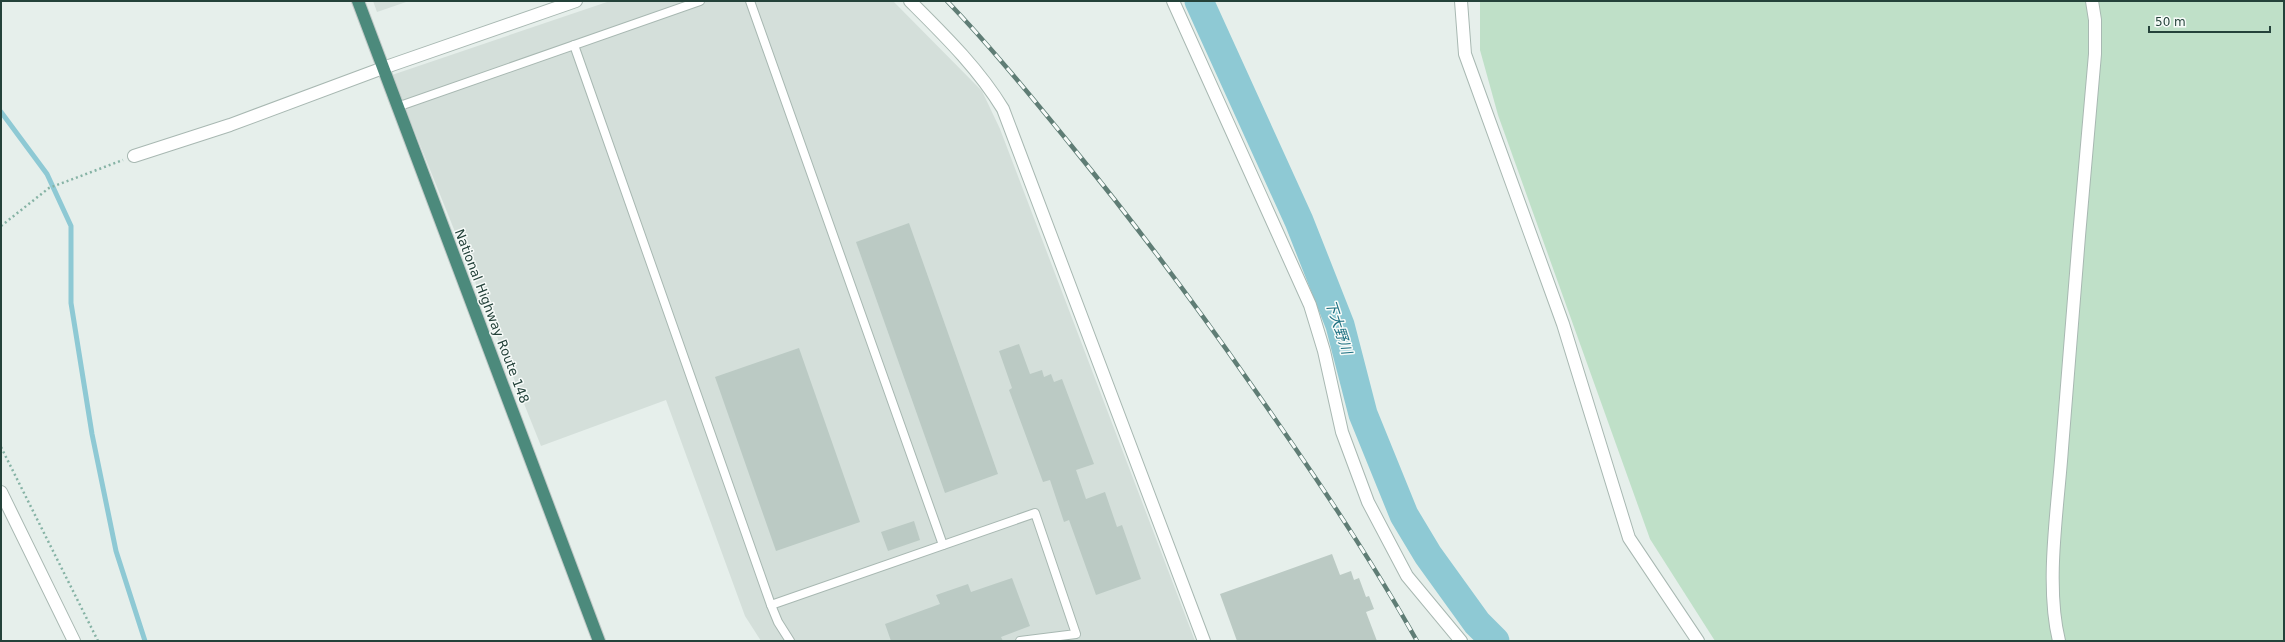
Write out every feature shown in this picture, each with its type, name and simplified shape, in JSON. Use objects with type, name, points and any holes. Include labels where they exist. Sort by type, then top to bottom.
[{"type":"highway","name":"National Highway Route 148","points":[[358,1],[599,641]]},
{"type":"street","points":[[134,156],[230,125],[383,68],[576,1]]},
{"type":"street","points":[[910,1],[957,48],[989,87],[1003,109],[1204,641]]},
{"type":"street","points":[[1173,1],[1310,305],[1324,351],[1342,432],[1368,502],[1407,576],[1461,641]]},
{"type":"street","points":[[1461,1],[1465,54],[1563,324],[1629,538],[1698,641]]},
{"type":"street","points":[[2058,641],[2054,612],[2054,564],[2073,305],[2095,54],[2092,1]]},
{"type":"street","points":[[1,492],[74,641]]},
{"type":"lane","points":[[398,107],[700,1]]},
{"type":"lane","points":[[750,1],[943,545]]},
{"type":"lane","points":[[574,45],[771,605],[778,622],[790,641]]},
{"type":"lane","points":[[771,605],[1035,513],[1076,634],[1020,641]]},
{"type":"path","points":[[1,226],[49,188],[134,156]]},
{"type":"path","points":[[1,447],[98,641]]},
{"type":"shaded area","points":[[373,1],[409,1],[377,12]]},
{"type":"shaded area","points":[[610,1],[893,1],[982,91],[1000,129],[1195,641],[761,641],[745,616],[666,400],[541,446],[392,75]]},
{"type":"green space","points":[[1480,1],[2284,1],[2284,641],[1715,641],[1650,539],[1498,115],[1480,50]]},
{"type":"building","points":[[909,223],[998,474],[945,493],[856,242]]},
{"type":"building","points":[[1019,344],[1030,374],[1042,370],[1044,377],[1051,374],[1054,382],[1062,379],[1094,464],[1076,470],[1086,499],[1105,492],[1117,527],[1122,525],[1141,579],[1096,595],[1069,520],[1064,522],[1050,480],[1043,482],[1009,390],[1012,388],[999,351]]},
{"type":"building","points":[[799,348],[860,522],[776,551],[715,377]]},
{"type":"building","points":[[914,521],[920,540],[888,551],[881,532]]},
{"type":"building","points":[[1332,554],[1340,575],[1351,571],[1354,580],[1359,578],[1366,597],[1369,596],[1374,609],[1366,612],[1377,641],[1237,641],[1220,594]]},
{"type":"building","points":[[1012,578],[1030,626],[1001,637],[1003,641],[891,641],[885,624],[940,604],[936,595],[968,584],[971,592]]},
{"type":"waterway","name":"下大野川","points":[[1199,1],[1299,221],[1340,325],[1363,414],[1404,515],[1428,555],[1477,623],[1495,641]]},
{"type":"waterway","points":[[1,112],[47,174],[71,226],[71,303],[92,434],[116,551],[145,641]]},
{"type":"railway","points":[[947,1],[1025,89],[1117,202],[1185,292],[1316,478],[1358,542],[1417,641]]}]
